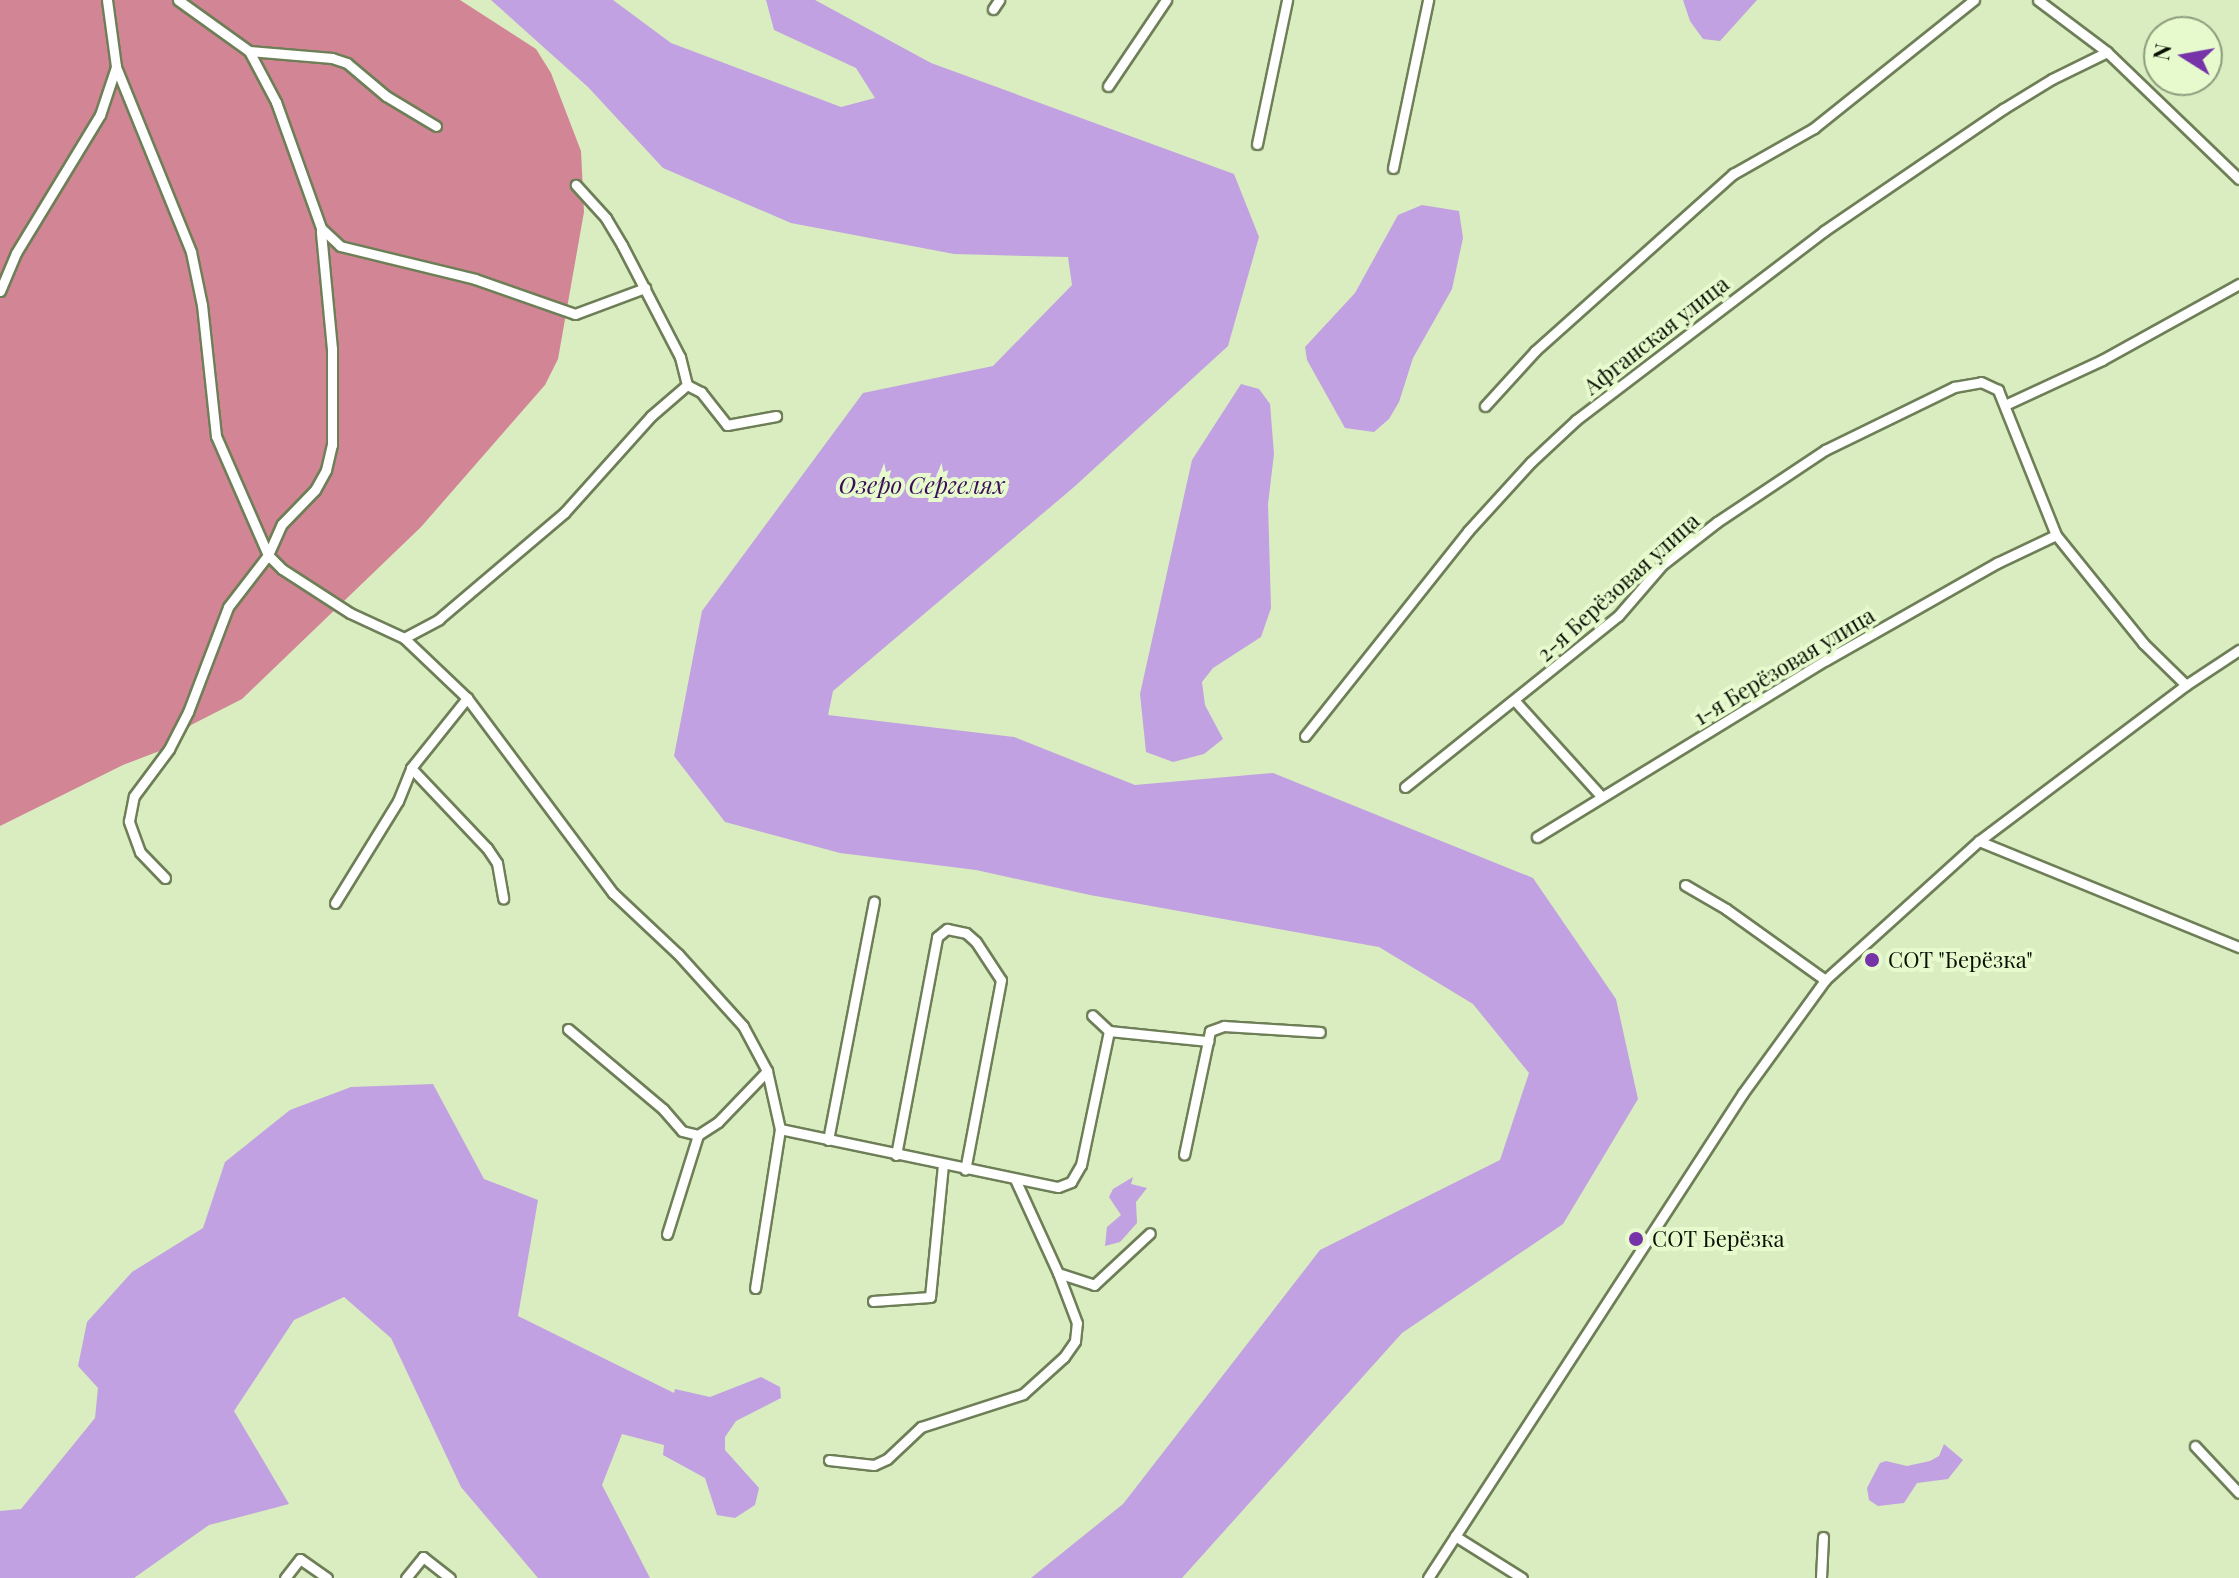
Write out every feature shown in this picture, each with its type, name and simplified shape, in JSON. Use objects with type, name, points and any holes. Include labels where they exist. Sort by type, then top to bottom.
[{"type":"street","points":[[107,0],[116,67],[191,252],[202,305],[216,436],[268,555],[282,569],[350,613],[404,638],[467,698],[613,893],[678,954],[743,1026],[767,1071],[780,1129],[755,1288]]},
{"type":"street","points":[[165,878],[140,852],[129,821],[134,796],[169,749],[188,712],[228,607],[268,555],[282,524],[315,490],[326,470],[332,445],[330,310],[321,228],[276,102],[249,51],[178,0]]},
{"type":"street","points":[[993,9],[999,0]]},
{"type":"street","points":[[1108,86],[1166,0]]},
{"type":"street","points":[[1257,144],[1287,0]]},
{"type":"street","points":[[1393,168],[1428,0]]},
{"type":"street","points":[[1485,406],[1535,351],[1733,174],[1814,128],[1974,0]]},
{"type":"street","points":[[2038,0],[2107,52],[2239,179]]},
{"type":"street","points":[[249,51],[332,58],[347,63],[386,96],[436,126]]},
{"type":"street","name":"Афганская улица","points":[[1305,736],[1468,531],[1531,462],[1576,420],[1824,231],[2003,109],[2052,79],[2107,52]]},
{"type":"street","points":[[0,291],[16,253],[100,115],[116,67]]},
{"type":"street","points":[[576,185],[606,218],[645,288],[680,357],[687,385],[701,392],[720,420],[727,425],[776,416]]},
{"type":"street","points":[[321,228],[340,246],[475,279],[575,314],[645,288]]},
{"type":"street","points":[[2186,685],[2143,643],[2056,535],[2005,405],[2102,360],[2239,284]]},
{"type":"street","name":"2-я Берёзовая улица","points":[[1405,787],[1516,702],[1618,616],[1662,565],[1688,543],[1825,450],[1954,387],[1981,382],[1998,390],[2005,405]]},
{"type":"street","points":[[404,638],[439,619],[564,513],[651,416],[687,385]]},
{"type":"street","name":"1-я Берёзовая улица","points":[[1537,837],[1826,660],[1997,563],[2056,535]]},
{"type":"street","points":[[1428,1578],[1743,1093],[1825,980],[1979,841],[2186,685],[2239,650]]},
{"type":"street","points":[[335,903],[398,801],[411,768],[467,698]]},
{"type":"street","points":[[1516,702],[1601,796]]},
{"type":"street","points":[[411,768],[487,848],[497,863],[503,898]]},
{"type":"street","points":[[1979,841],[2239,947]]},
{"type":"street","points":[[1685,885],[1726,909],[1825,980]]},
{"type":"street","points":[[828,1140],[874,901]]},
{"type":"street","points":[[896,1155],[937,937],[947,929],[966,933],[976,942],[1001,980],[965,1170]]},
{"type":"street","points":[[1092,1015],[1109,1031],[1208,1041]]},
{"type":"street","points":[[1184,1155],[1210,1031],[1224,1026],[1320,1032]]},
{"type":"street","points":[[568,1029],[663,1109],[682,1131],[698,1135]]},
{"type":"street","points":[[780,1129],[1058,1187],[1071,1182],[1081,1165],[1109,1031]]},
{"type":"street","points":[[667,1234],[698,1135],[718,1122],[767,1071]]},
{"type":"street","points":[[873,1301],[930,1297],[943,1164]]},
{"type":"street","points":[[829,1460],[874,1465],[887,1459],[921,1427],[1023,1394],[1043,1378],[1075,1341],[1077,1323],[1015,1179]]},
{"type":"street","points":[[1058,1273],[1094,1285],[1150,1233]]},
{"type":"street","points":[[2195,1446],[2239,1493]]},
{"type":"street","points":[[1455,1536],[1522,1578]]},
{"type":"street","points":[[1821,1578],[1823,1537]]},
{"type":"street","points":[[406,1578],[423,1557],[450,1578]]},
{"type":"street","points":[[285,1578],[300,1559],[327,1578]]},
{"type":"shaded area","points":[[0,0],[460,0],[536,49],[551,73],[581,151],[584,212],[558,359],[545,385],[421,527],[242,699],[191,725],[170,747],[123,765],[0,826]]},
{"type":"water","name":"Озеро Сергелях","points":[[491,0],[613,0],[671,43],[841,107],[875,98],[856,68],[774,30],[766,0],[815,0],[931,63],[1234,174],[1259,237],[1228,346],[1074,487],[833,691],[828,715],[1014,737],[1135,785],[1273,773],[1533,878],[1616,999],[1638,1099],[1563,1224],[1402,1333],[1182,1578],[1031,1578],[1123,1504],[1320,1250],[1500,1160],[1529,1073],[1473,1004],[1379,947],[1090,895],[976,870],[840,853],[725,822],[674,756],[702,611],[863,393],[993,366],[1072,285],[1068,257],[954,254],[791,223],[663,168],[588,87]]},
{"type":"water","points":[[1683,0],[1757,0],[1720,41],[1703,39],[1690,21]]},
{"type":"water","points":[[1422,205],[1459,211],[1463,238],[1452,289],[1413,358],[1399,402],[1389,419],[1374,432],[1345,428],[1307,360],[1305,347],[1355,293],[1398,215]]},
{"type":"water","points":[[1241,384],[1259,389],[1270,404],[1274,454],[1268,504],[1271,608],[1261,637],[1213,668],[1202,682],[1205,705],[1223,739],[1204,754],[1173,762],[1146,752],[1140,694],[1192,460]]},
{"type":"water","points":[[433,1084],[484,1179],[538,1200],[518,1316],[674,1393],[675,1389],[710,1397],[761,1377],[780,1387],[781,1398],[736,1421],[725,1437],[725,1450],[759,1488],[755,1505],[735,1518],[717,1515],[705,1478],[663,1455],[664,1445],[622,1434],[602,1485],[650,1578],[538,1578],[461,1487],[391,1338],[344,1297],[294,1320],[234,1411],[289,1504],[209,1525],[134,1578],[0,1578],[0,1511],[21,1509],[95,1418],[98,1388],[78,1366],[87,1322],[132,1272],[203,1228],[225,1162],[290,1110],[351,1087]]},
{"type":"water","points":[[1133,1177],[1131,1184],[1147,1188],[1136,1202],[1137,1223],[1120,1242],[1105,1246],[1107,1227],[1121,1215],[1109,1197],[1113,1189]]},
{"type":"water","points":[[1944,1444],[1963,1460],[1948,1479],[1917,1483],[1904,1503],[1878,1506],[1869,1500],[1867,1488],[1880,1463],[1886,1461],[1907,1466],[1930,1461],[1939,1456]]},
{"type":"place","name":"СОТ \"Берёзка\"","points":[[1872,960]]},
{"type":"place","name":"СОТ Берёзка","points":[[1636,1239]]}]
